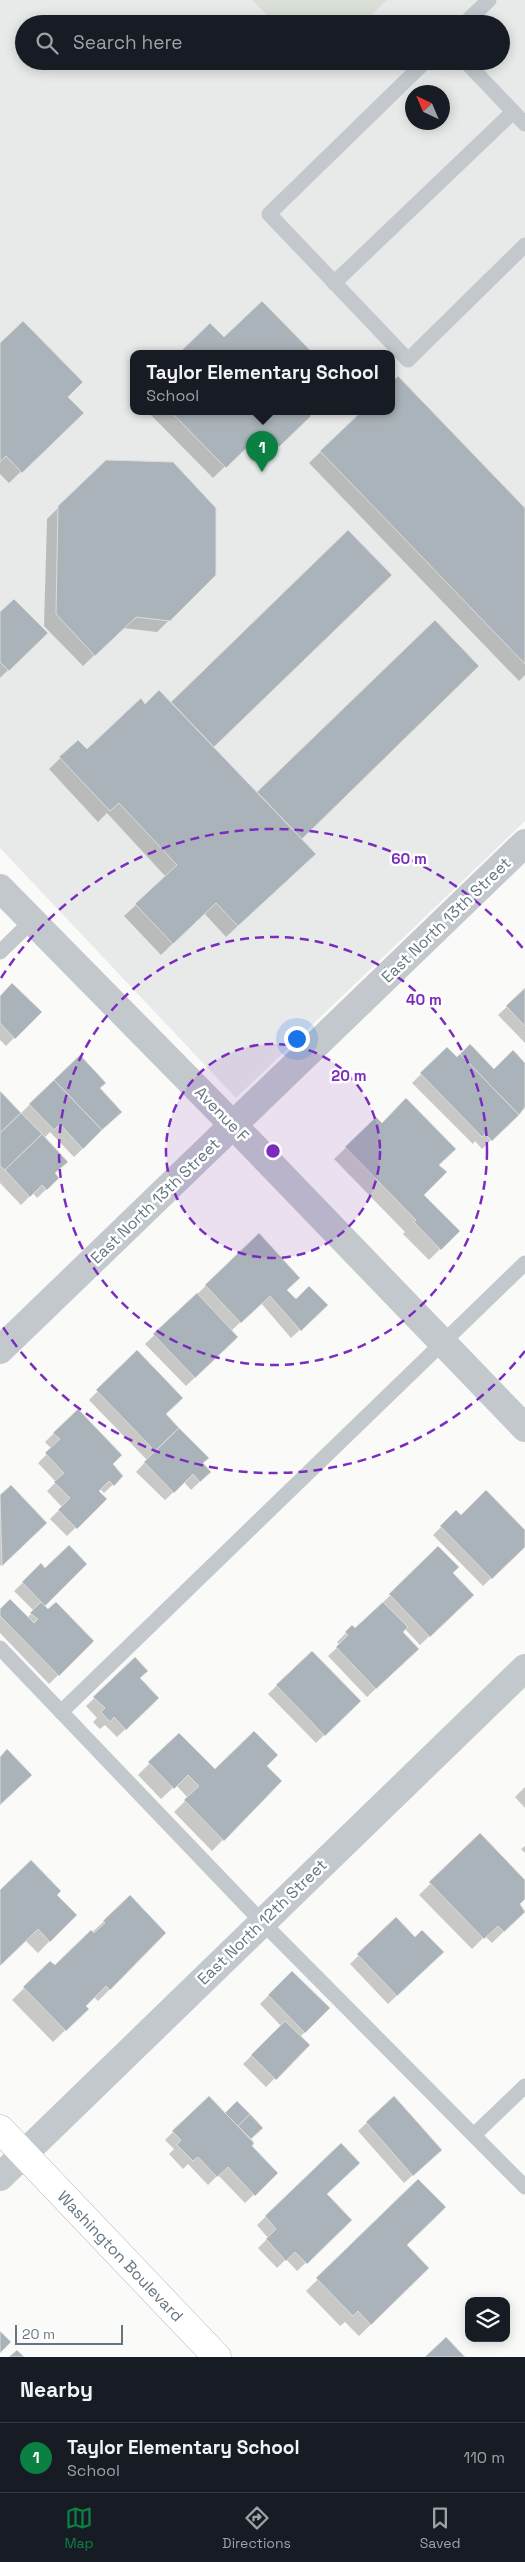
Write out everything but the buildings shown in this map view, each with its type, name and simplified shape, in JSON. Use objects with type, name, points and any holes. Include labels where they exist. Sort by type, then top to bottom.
[{"type":"street","name":"East North 13th Street","points":[[0,1350],[525,843]]},
{"type":"street","name":"Avenue F","points":[[0,888],[234,1126],[525,1428]]},
{"type":"street","name":"East North 12th Street","points":[[0,2177],[525,1668]]},
{"type":"street","name":"Washington Boulevard","points":[[0,2129],[22,2155]]},
{"type":"street","name":"Washington Boulevard","points":[[0,2135],[22,2155],[217,2357]]},
{"type":"lane","points":[[473,15],[489,0]]},
{"type":"lane","points":[[417,70],[269,214],[408,360],[525,245]]},
{"type":"lane","points":[[473,70],[525,124]]},
{"type":"lane","points":[[334,283],[513,112]]},
{"type":"lane","points":[[0,952],[32,921]]},
{"type":"lane","points":[[61,1712],[525,1263]]},
{"type":"lane","points":[[0,1648],[262,1922],[525,2187]]},
{"type":"lane","points":[[474,2135],[525,2086]]},
{"type":"shaded area","points":[[0,0],[525,0],[525,821],[236,1098],[0,848]]},
{"type":"shaded area","points":[[252,0],[387,0],[372,15],[267,15]]},
{"type":"place","name":"Taylor Elementary School","points":[[262,472]]}]
